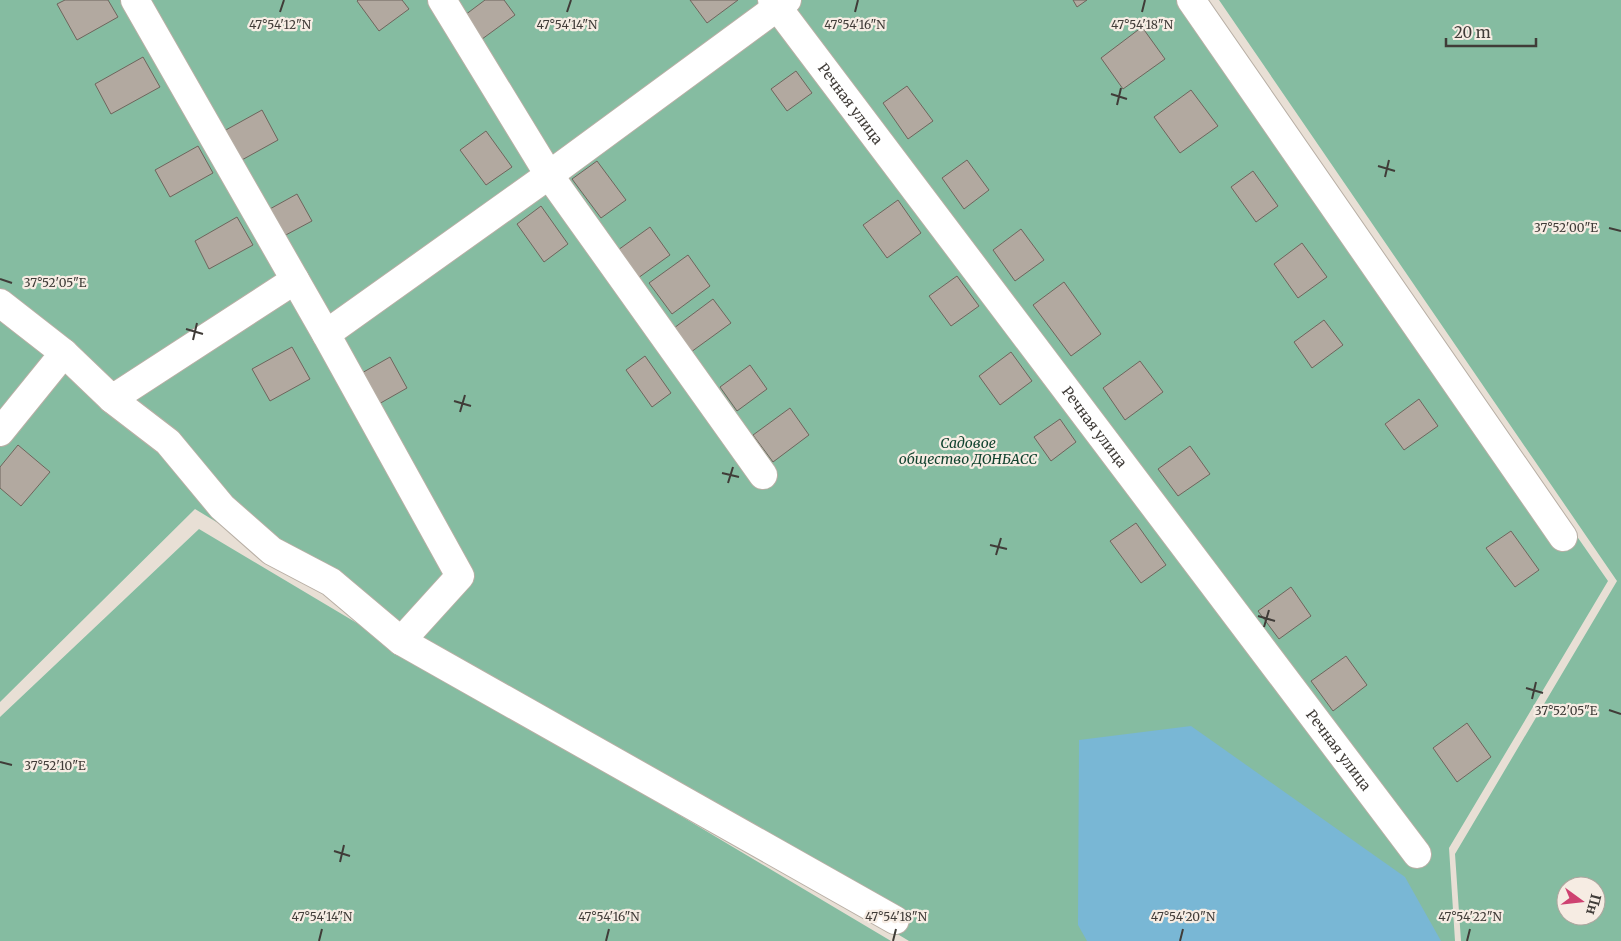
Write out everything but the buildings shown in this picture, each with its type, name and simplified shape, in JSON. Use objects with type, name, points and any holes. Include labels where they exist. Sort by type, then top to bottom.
[{"type":"street","points":[[135,0],[326,334],[460,576],[401,641]]},
{"type":"street","points":[[442,0],[549,175],[763,476]]},
{"type":"street","points":[[1191,0],[1563,537]]},
{"type":"street","points":[[326,334],[549,175],[779,3]]},
{"type":"street","name":"Речная улица","points":[[779,3],[1417,854]]},
{"type":"street","points":[[112,399],[295,280]]},
{"type":"street","points":[[0,303],[64,353],[112,399],[168,442],[222,507],[272,551],[330,582],[401,641],[895,920]]},
{"type":"street","points":[[0,432],[64,353]]},
{"type":"green space","name":"Садовое общество ДОНБАСС","points":[[0,0],[1204,0],[1608,581],[1449,848],[1455,941],[909,941],[195,509],[0,702]]},
{"type":"green space","points":[[1219,0],[1621,0],[1621,941],[1461,941],[1455,854],[1617,581]]},
{"type":"green space","points":[[199,529],[891,941],[0,941],[0,717]]},
{"type":"water","points":[[1191,726],[1405,877],[1441,941],[1087,941],[1078,925],[1079,740]]}]
